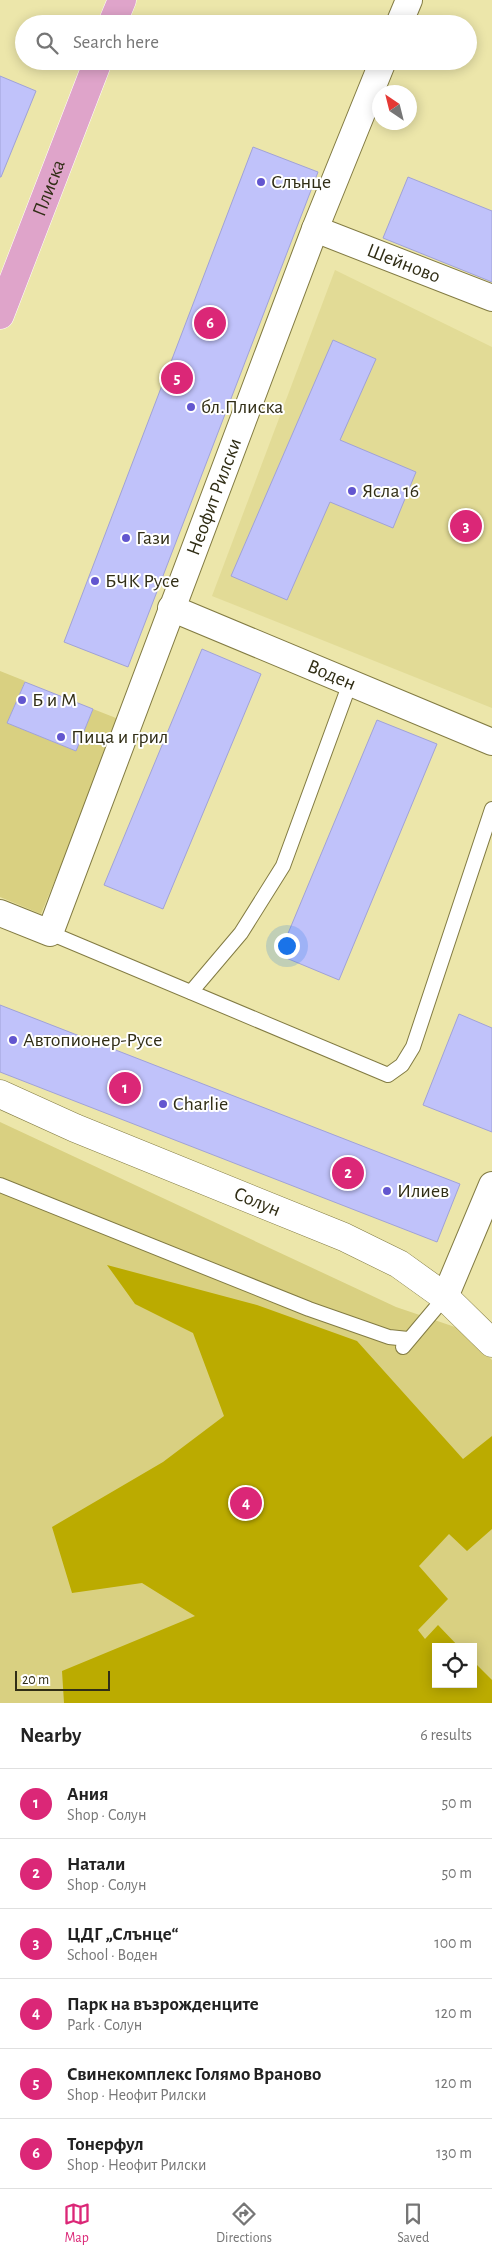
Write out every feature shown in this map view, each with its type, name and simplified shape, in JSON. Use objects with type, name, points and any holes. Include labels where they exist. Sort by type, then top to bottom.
[{"type":"main road","points":[[116,15],[122,0]]},
{"type":"main road","name":"Плиска","points":[[0,315],[95,70]]},
{"type":"street","points":[[402,15],[408,0]]},
{"type":"street","name":"Неофит Рилски","points":[[50,933],[315,230],[379,70]]},
{"type":"street","name":"Шейново","points":[[315,230],[492,298]]},
{"type":"street","name":"Воден","points":[[172,608],[492,742]]},
{"type":"street","points":[[0,913],[50,933]]},
{"type":"street","name":"Солун","points":[[0,1094],[84,1131],[344,1237],[399,1264],[445,1297],[492,1343]]},
{"type":"street","points":[[445,1297],[491,1188]]},
{"type":"lane","points":[[191,992],[242,933],[283,866],[350,682]]},
{"type":"lane","points":[[50,933],[388,1075],[402,1065],[413,1047],[492,809]]},
{"type":"lane","points":[[0,1185],[309,1309],[405,1343],[445,1297]]},
{"type":"shaded area","name":"Ясла 16","points":[[335,270],[492,347],[492,708],[212,596]]},
{"type":"shaded area","points":[[0,671],[25,681],[7,723],[76,751],[93,709],[121,720],[41,914],[0,897]]},
{"type":"shaded area","points":[[0,1122],[396,1307],[458,1328],[492,1360],[492,1703],[0,1703]]},
{"type":"shaded area","points":[[107,1265],[257,1305],[357,1341],[463,1459],[492,1436],[492,1529],[467,1551],[449,1534],[419,1566],[448,1599],[418,1630],[425,1639],[438,1625],[455,1643],[432,1643],[432,1688],[477,1688],[477,1665],[492,1680],[492,1703],[64,1703],[62,1671],[195,1616],[142,1583],[72,1593],[52,1527],[163,1462],[224,1416],[193,1333],[135,1304]]},
{"type":"building","points":[[0,76],[36,91],[1,177],[0,177]]},
{"type":"building","name":"бл.Плиска","points":[[253,147],[318,172],[128,667],[64,642]]},
{"type":"building","points":[[408,177],[492,211],[492,282],[383,238]]},
{"type":"building","points":[[333,340],[376,359],[340,440],[416,472],[393,528],[330,502],[287,600],[231,576]]},
{"type":"building","points":[[202,649],[261,674],[163,909],[104,885]]},
{"type":"building","points":[[25,682],[93,709],[76,751],[7,723]]},
{"type":"building","points":[[377,720],[437,744],[339,980],[279,955]]},
{"type":"building","points":[[0,1005],[460,1184],[437,1242],[0,1072]]},
{"type":"building","points":[[459,1014],[492,1028],[492,1132],[423,1105]]},
{"type":"place","name":"Слънце","points":[[261,182]]},
{"type":"place","name":"Тонерфул","points":[[210,323]]},
{"type":"place","name":"Свинекомплекс Голямо Враново","points":[[177,378]]},
{"type":"place","name":"бл.Плиска","points":[[191,407]]},
{"type":"place","name":"Ясла 16","points":[[352,491]]},
{"type":"place","name":"ЦДГ „Слънце“","points":[[466,526]]},
{"type":"place","name":"Гази","points":[[126,538]]},
{"type":"place","name":"БЧК Русе","points":[[95,581]]},
{"type":"place","name":"Б и М","points":[[22,700]]},
{"type":"place","name":"Пица и грил","points":[[61,737]]},
{"type":"place","name":"Автопионер-Русе","points":[[13,1040]]},
{"type":"place","name":"Ания","points":[[125,1088]]},
{"type":"place","name":"Charlie","points":[[163,1104]]},
{"type":"place","name":"Натали","points":[[348,1173]]},
{"type":"place","name":"Илиев","points":[[387,1191]]},
{"type":"place","name":"Парк на възрожденците","points":[[246,1503]]}]
